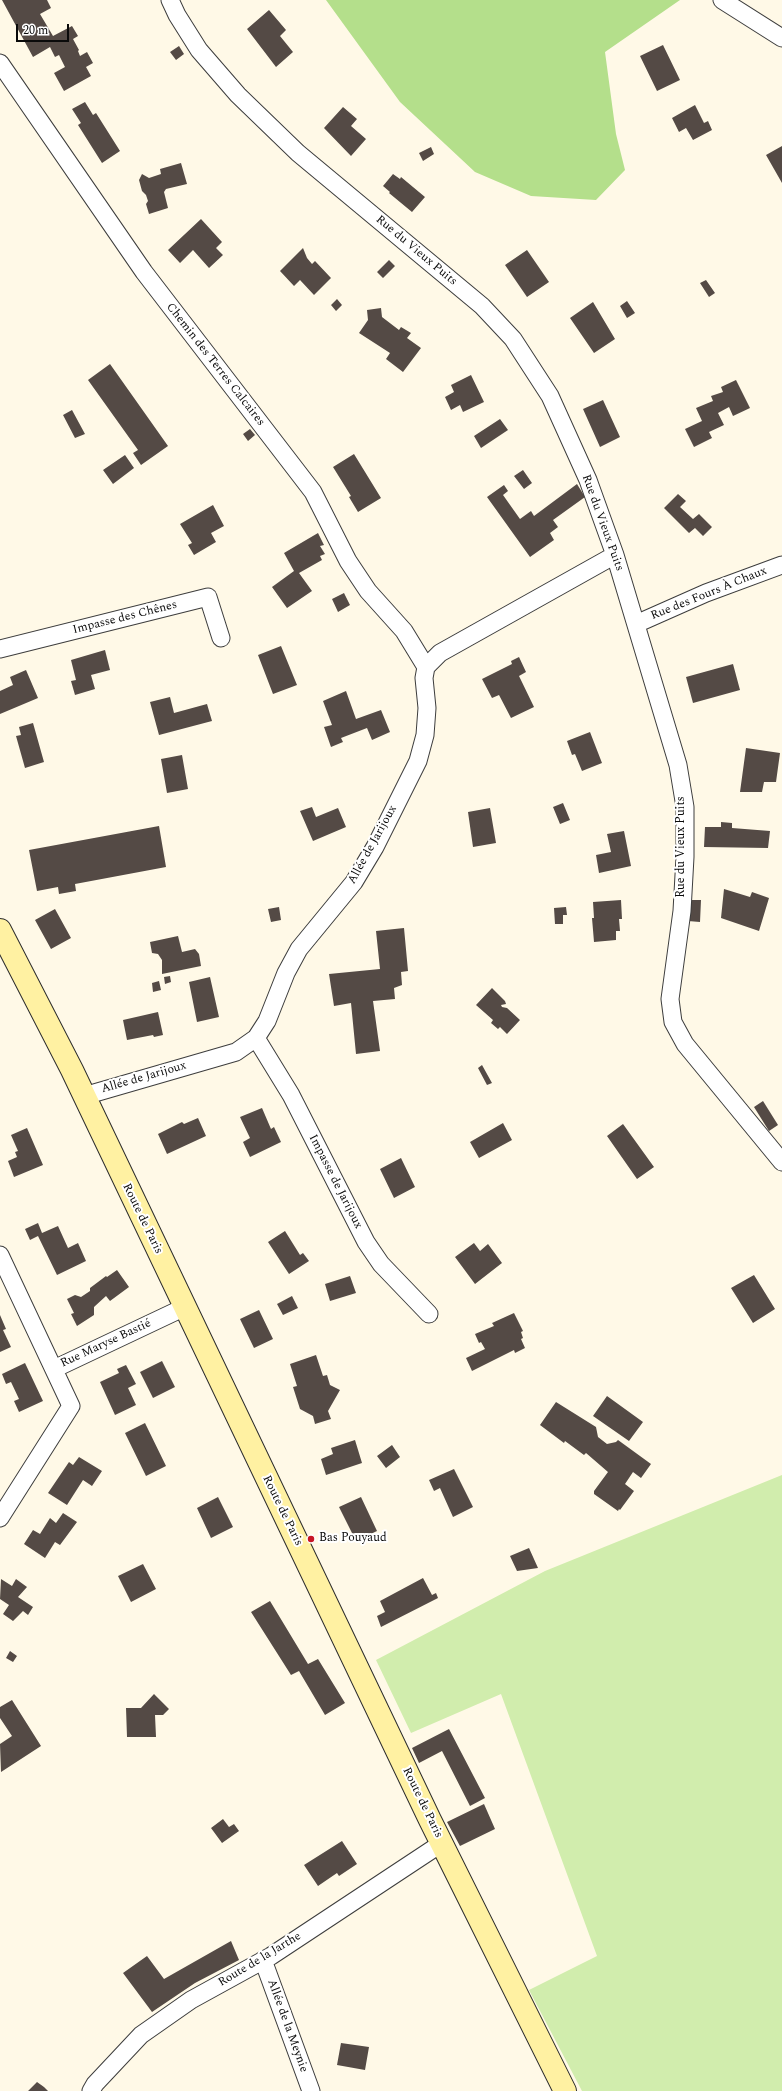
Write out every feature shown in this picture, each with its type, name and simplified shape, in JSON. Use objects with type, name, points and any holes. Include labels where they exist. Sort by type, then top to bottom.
[{"type":"main road","name":"Route de Paris","points":[[0,930],[84,1096],[442,1844],[565,2091]]},
{"type":"street","name":"Rue du Vieux Puits","points":[[170,0],[177,15],[199,50],[238,95],[298,153],[482,306],[513,339],[550,396],[588,480],[615,555],[678,765],[684,807],[682,911],[670,999],[673,1022],[685,1044],[782,1162]]},
{"type":"street","points":[[722,0],[782,38]]},
{"type":"street","name":"Chemin des Terres Calcaires","points":[[0,64],[144,272],[313,492],[348,561],[368,591],[404,631],[426,667]]},
{"type":"street","points":[[426,667],[440,654],[615,555]]},
{"type":"street","name":"Rue des Fours À Chaux","points":[[636,624],[706,593],[782,565]]},
{"type":"street","name":"Impasse des Chênes","points":[[0,649],[208,597],[221,638]]},
{"type":"street","name":"Allée de Jarijoux","points":[[84,1096],[236,1052],[256,1038],[267,1021],[286,973],[299,949],[354,882],[375,847],[418,761],[425,735],[427,708],[424,678],[426,667]]},
{"type":"street","name":"Impasse de Jarijoux","points":[[256,1038],[291,1094],[366,1242],[381,1264],[428,1314]]},
{"type":"street","points":[[0,1255],[54,1369]]},
{"type":"street","name":"Rue Maryse Bastié","points":[[0,1518],[71,1406],[54,1369],[185,1308]]},
{"type":"street","name":"Route de la Jarthe","points":[[91,2091],[95,2084],[141,2035],[191,2000],[263,1960],[442,1844]]},
{"type":"street","name":"Allée de la Meynie","points":[[263,1960],[311,2091]]},
{"type":"green space","points":[[326,0],[680,0],[605,52],[616,134],[625,170],[596,200],[531,196],[475,172],[400,102]]},
{"type":"green space","points":[[782,1475],[782,2091],[582,2091],[529,1990],[597,1956],[501,1694],[411,1733],[376,1660],[545,1571]]},
{"type":"building","points":[[2,0],[47,0],[51,8],[40,14],[53,36],[72,26],[78,36],[73,39],[79,50],[80,56],[87,52],[93,63],[86,67],[91,76],[64,91],[54,73],[65,67],[59,55],[55,57],[50,47],[33,57]]},
{"type":"building","points":[[269,10],[286,30],[280,36],[293,52],[276,67],[247,29]]},
{"type":"building","points":[[663,45],[680,80],[657,91],[640,56]]},
{"type":"building","points":[[179,46],[184,54],[176,60],[170,52]]},
{"type":"building","points":[[85,102],[93,115],[96,113],[120,151],[102,163],[78,125],[81,123],[72,109]]},
{"type":"building","points":[[695,105],[704,123],[708,121],[712,130],[693,140],[686,128],[679,132],[672,118]]},
{"type":"building","points":[[343,107],[357,119],[351,126],[366,139],[351,156],[324,128]]},
{"type":"building","points":[[782,146],[782,183],[766,155]]},
{"type":"building","points":[[431,147],[434,154],[423,161],[419,153]]},
{"type":"building","points":[[181,163],[187,184],[166,189],[164,192],[168,208],[149,214],[146,204],[148,201],[146,195],[142,191],[139,180],[142,174],[149,178],[161,174],[160,169]]},
{"type":"building","points":[[393,174],[400,179],[401,177],[425,197],[412,212],[389,193],[390,192],[383,186]]},
{"type":"building","points":[[201,219],[222,242],[216,248],[223,255],[209,268],[193,250],[180,263],[168,250]]},
{"type":"building","points":[[303,248],[307,258],[312,264],[315,261],[331,278],[314,295],[300,280],[294,286],[280,271]]},
{"type":"building","points":[[527,250],[549,282],[527,297],[505,265]]},
{"type":"building","points":[[389,260],[395,266],[383,278],[377,272]]},
{"type":"building","points":[[706,280],[715,293],[709,297],[700,283]]},
{"type":"building","points":[[337,299],[342,305],[336,311],[331,305]]},
{"type":"building","points":[[627,301],[635,313],[627,318],[620,306]]},
{"type":"building","points":[[593,302],[615,339],[594,353],[570,318]]},
{"type":"building","points":[[381,308],[382,317],[399,330],[401,327],[411,333],[407,338],[421,348],[403,372],[386,359],[390,353],[359,333],[368,320],[367,310]]},
{"type":"building","points":[[110,364],[168,446],[141,465],[133,453],[138,450],[88,380]]},
{"type":"building","points":[[471,375],[484,402],[463,412],[460,405],[451,410],[445,397],[454,392],[451,385]]},
{"type":"building","points":[[736,380],[750,408],[733,416],[729,407],[718,413],[724,425],[709,432],[712,438],[694,447],[685,429],[702,421],[696,408],[713,401],[711,396],[723,392],[721,387]]},
{"type":"building","points":[[603,400],[620,437],[600,447],[583,409]]},
{"type":"building","points":[[72,410],[85,434],[75,438],[63,415]]},
{"type":"building","points":[[500,419],[508,430],[481,448],[474,436]]},
{"type":"building","points":[[250,429],[255,435],[248,441],[243,434]]},
{"type":"building","points":[[354,454],[381,498],[358,512],[349,497],[351,496],[333,467]]},
{"type":"building","points":[[125,455],[134,468],[113,484],[103,470]]},
{"type":"building","points":[[523,470],[532,483],[524,489],[514,476]]},
{"type":"building","points":[[577,484],[585,497],[553,520],[558,527],[550,533],[554,540],[530,557],[487,497],[504,485],[508,491],[503,495],[520,519],[531,511],[534,516]]},
{"type":"building","points":[[678,494],[686,501],[680,507],[693,519],[699,514],[712,527],[703,536],[695,528],[689,533],[664,508]]},
{"type":"building","points":[[213,505],[224,526],[211,533],[216,542],[194,555],[188,545],[192,543],[180,524]]},
{"type":"building","points":[[318,533],[324,545],[320,546],[325,554],[320,556],[322,560],[299,573],[312,591],[287,608],[272,587],[294,571],[284,553]]},
{"type":"building","points":[[344,593],[350,605],[338,612],[332,599]]},
{"type":"building","points":[[281,646],[297,685],[273,694],[258,655]]},
{"type":"building","points":[[105,650],[110,670],[91,675],[95,689],[75,695],[71,681],[76,680],[71,660]]},
{"type":"building","points":[[519,657],[526,672],[519,676],[534,707],[511,718],[499,695],[492,698],[482,679],[512,664],[511,661]]},
{"type":"building","points":[[733,664],[740,690],[693,703],[686,677]]},
{"type":"building","points":[[26,670],[38,698],[0,714],[0,691],[13,685],[10,677]]},
{"type":"building","points":[[346,691],[356,719],[381,710],[390,732],[372,740],[367,728],[341,738],[343,742],[331,747],[324,727],[332,725],[323,701]]},
{"type":"building","points":[[170,697],[174,713],[207,704],[212,721],[159,735],[150,702]]},
{"type":"building","points":[[33,723],[44,762],[25,768],[16,736],[21,735],[19,727]]},
{"type":"building","points":[[590,732],[602,763],[582,771],[575,754],[572,755],[567,741]]},
{"type":"building","points":[[746,748],[780,753],[776,782],[764,782],[762,792],[740,792]]},
{"type":"building","points":[[182,755],[188,789],[167,793],[161,759]]},
{"type":"building","points":[[563,803],[570,820],[560,824],[553,807]]},
{"type":"building","points":[[312,807],[316,817],[338,808],[346,827],[313,841],[300,811]]},
{"type":"building","points":[[490,808],[496,843],[473,847],[468,812]]},
{"type":"building","points":[[721,822],[732,823],[732,828],[770,831],[768,848],[704,847],[705,827],[721,827]]},
{"type":"building","points":[[159,826],[166,867],[75,884],[76,891],[59,894],[58,887],[37,891],[29,850]]},
{"type":"building","points":[[624,831],[631,866],[599,873],[596,855],[611,852],[607,834]]},
{"type":"building","points":[[724,889],[750,897],[752,892],[769,898],[759,931],[721,918]]},
{"type":"building","points":[[621,900],[622,919],[619,919],[620,931],[616,931],[616,940],[594,942],[592,918],[594,918],[593,902]]},
{"type":"building","points":[[690,900],[701,900],[700,922],[688,921]]},
{"type":"building","points":[[279,907],[281,920],[271,922],[268,909]]},
{"type":"building","points":[[566,907],[567,915],[563,915],[563,924],[555,924],[554,908]]},
{"type":"building","points":[[55,909],[71,938],[51,949],[35,920]]},
{"type":"building","points":[[404,928],[408,971],[401,972],[402,985],[394,988],[395,999],[373,1001],[380,1051],[356,1054],[351,1003],[334,1006],[329,974],[380,969],[376,931]]},
{"type":"building","points":[[178,936],[182,952],[195,949],[199,954],[201,966],[162,974],[162,960],[158,954],[152,953],[150,942]]},
{"type":"building","points":[[170,976],[171,982],[165,984],[164,977]]},
{"type":"building","points":[[210,977],[219,1017],[197,1022],[189,982]]},
{"type":"building","points":[[159,981],[161,990],[153,992],[152,983]]},
{"type":"building","points":[[492,988],[505,1001],[506,1004],[501,1005],[502,1007],[507,1008],[520,1020],[507,1034],[500,1027],[498,1029],[491,1023],[493,1020],[476,1005]]},
{"type":"building","points":[[158,1012],[163,1035],[154,1037],[153,1035],[127,1040],[123,1020]]},
{"type":"building","points":[[482,1065],[492,1083],[487,1085],[478,1068]]},
{"type":"building","points":[[763,1101],[778,1125],[769,1131],[754,1107]]},
{"type":"building","points":[[262,1108],[271,1129],[274,1127],[281,1142],[250,1157],[243,1142],[250,1138],[240,1117]]},
{"type":"building","points":[[198,1118],[206,1136],[167,1154],[158,1134],[182,1122],[184,1124]]},
{"type":"building","points":[[503,1123],[512,1140],[479,1158],[470,1142]]},
{"type":"building","points":[[623,1124],[654,1167],[637,1179],[607,1136]]},
{"type":"building","points":[[27,1128],[43,1165],[14,1177],[8,1161],[17,1157],[15,1152],[18,1151],[11,1135]]},
{"type":"building","points":[[401,1158],[415,1187],[394,1198],[380,1169]]},
{"type":"building","points":[[38,1223],[42,1233],[58,1226],[68,1248],[78,1243],[86,1261],[57,1275],[38,1236],[30,1240],[25,1229]]},
{"type":"building","points":[[285,1231],[300,1255],[303,1253],[309,1261],[289,1274],[268,1242]]},
{"type":"building","points":[[474,1243],[480,1251],[488,1244],[502,1263],[475,1284],[455,1257]]},
{"type":"building","points":[[117,1270],[129,1287],[110,1301],[106,1296],[94,1307],[94,1315],[77,1326],[71,1314],[74,1313],[67,1299],[75,1295],[81,1297],[106,1276],[107,1277]]},
{"type":"building","points":[[754,1275],[775,1309],[753,1323],[731,1288]]},
{"type":"building","points":[[350,1276],[356,1293],[330,1301],[325,1284]]},
{"type":"building","points":[[292,1296],[298,1308],[283,1315],[277,1304]]},
{"type":"building","points":[[259,1310],[273,1339],[254,1348],[240,1319]]},
{"type":"building","points":[[514,1313],[523,1331],[521,1332],[523,1338],[521,1339],[525,1348],[515,1353],[514,1350],[472,1371],[466,1358],[485,1349],[481,1342],[479,1343],[475,1334],[494,1326],[492,1323]]},
{"type":"building","points":[[0,1315],[6,1329],[3,1330],[11,1347],[0,1352]]},
{"type":"building","points":[[316,1355],[323,1376],[327,1375],[330,1385],[340,1390],[328,1411],[331,1419],[315,1424],[313,1416],[300,1409],[293,1387],[297,1386],[290,1364]]},
{"type":"building","points":[[162,1361],[175,1387],[153,1398],[140,1372]]},
{"type":"building","points":[[25,1363],[43,1401],[19,1412],[14,1401],[19,1399],[11,1382],[6,1384],[2,1374]]},
{"type":"building","points":[[126,1365],[136,1384],[128,1388],[136,1405],[115,1415],[100,1382],[119,1373],[117,1369]]},
{"type":"building","points":[[607,1396],[643,1422],[629,1441],[593,1416]]},
{"type":"building","points":[[556,1402],[596,1427],[598,1437],[607,1444],[618,1440],[651,1464],[641,1478],[633,1472],[625,1484],[634,1491],[620,1510],[619,1509],[618,1511],[594,1494],[594,1491],[608,1472],[586,1453],[584,1455],[565,1441],[564,1443],[540,1425]]},
{"type":"building","points":[[145,1423],[166,1466],[146,1476],[125,1433]]},
{"type":"building","points":[[355,1440],[362,1463],[326,1475],[321,1459],[333,1454],[331,1448]]},
{"type":"building","points":[[392,1445],[400,1457],[386,1468],[377,1456]]},
{"type":"building","points":[[79,1457],[102,1471],[92,1486],[83,1480],[67,1505],[48,1493],[69,1462],[73,1465]]},
{"type":"building","points":[[454,1469],[473,1507],[453,1517],[440,1488],[434,1491],[429,1480]]},
{"type":"building","points":[[218,1497],[233,1527],[211,1538],[197,1508]]},
{"type":"building","points":[[361,1497],[377,1531],[356,1541],[339,1507]]},
{"type":"building","points":[[63,1513],[77,1522],[60,1545],[55,1542],[45,1558],[24,1544],[33,1530],[40,1534],[50,1518],[56,1523]]},
{"type":"building","points":[[529,1548],[538,1568],[517,1571],[510,1556]]},
{"type":"building","points":[[143,1564],[156,1589],[131,1602],[118,1576]]},
{"type":"building","points":[[423,1578],[432,1595],[436,1593],[438,1598],[381,1627],[377,1616],[385,1612],[380,1601]]},
{"type":"building","points":[[1,1579],[12,1586],[16,1579],[27,1587],[18,1597],[33,1607],[28,1615],[23,1611],[13,1621],[3,1614],[9,1605],[0,1599]]},
{"type":"building","points":[[270,1601],[308,1664],[318,1659],[345,1703],[325,1715],[299,1671],[291,1675],[251,1612]]},
{"type":"building","points":[[10,1651],[17,1656],[13,1662],[6,1658]]},
{"type":"building","points":[[154,1694],[169,1709],[163,1715],[155,1715],[156,1737],[127,1737],[126,1708],[141,1708]]},
{"type":"building","points":[[12,1700],[41,1746],[1,1772],[0,1744],[12,1736],[0,1718],[0,1707]]},
{"type":"building","points":[[449,1729],[485,1798],[470,1806],[442,1751],[419,1763],[412,1748]]},
{"type":"building","points":[[484,1804],[495,1829],[460,1846],[447,1822]]},
{"type":"building","points":[[223,1819],[229,1827],[234,1824],[239,1831],[222,1843],[211,1828]]},
{"type":"building","points":[[342,1841],[357,1864],[339,1876],[337,1873],[318,1886],[304,1865]]},
{"type":"building","points":[[231,1941],[239,1960],[195,1983],[152,2012],[123,1973],[147,1956],[164,1979]]},
{"type":"building","points":[[341,2043],[369,2047],[365,2070],[337,2065]]},
{"type":"building","points":[[37,2082],[44,2087],[48,2091],[28,2091]]},
{"type":"place","name":"Bas Pouyaud","points":[[311,1539]]}]
